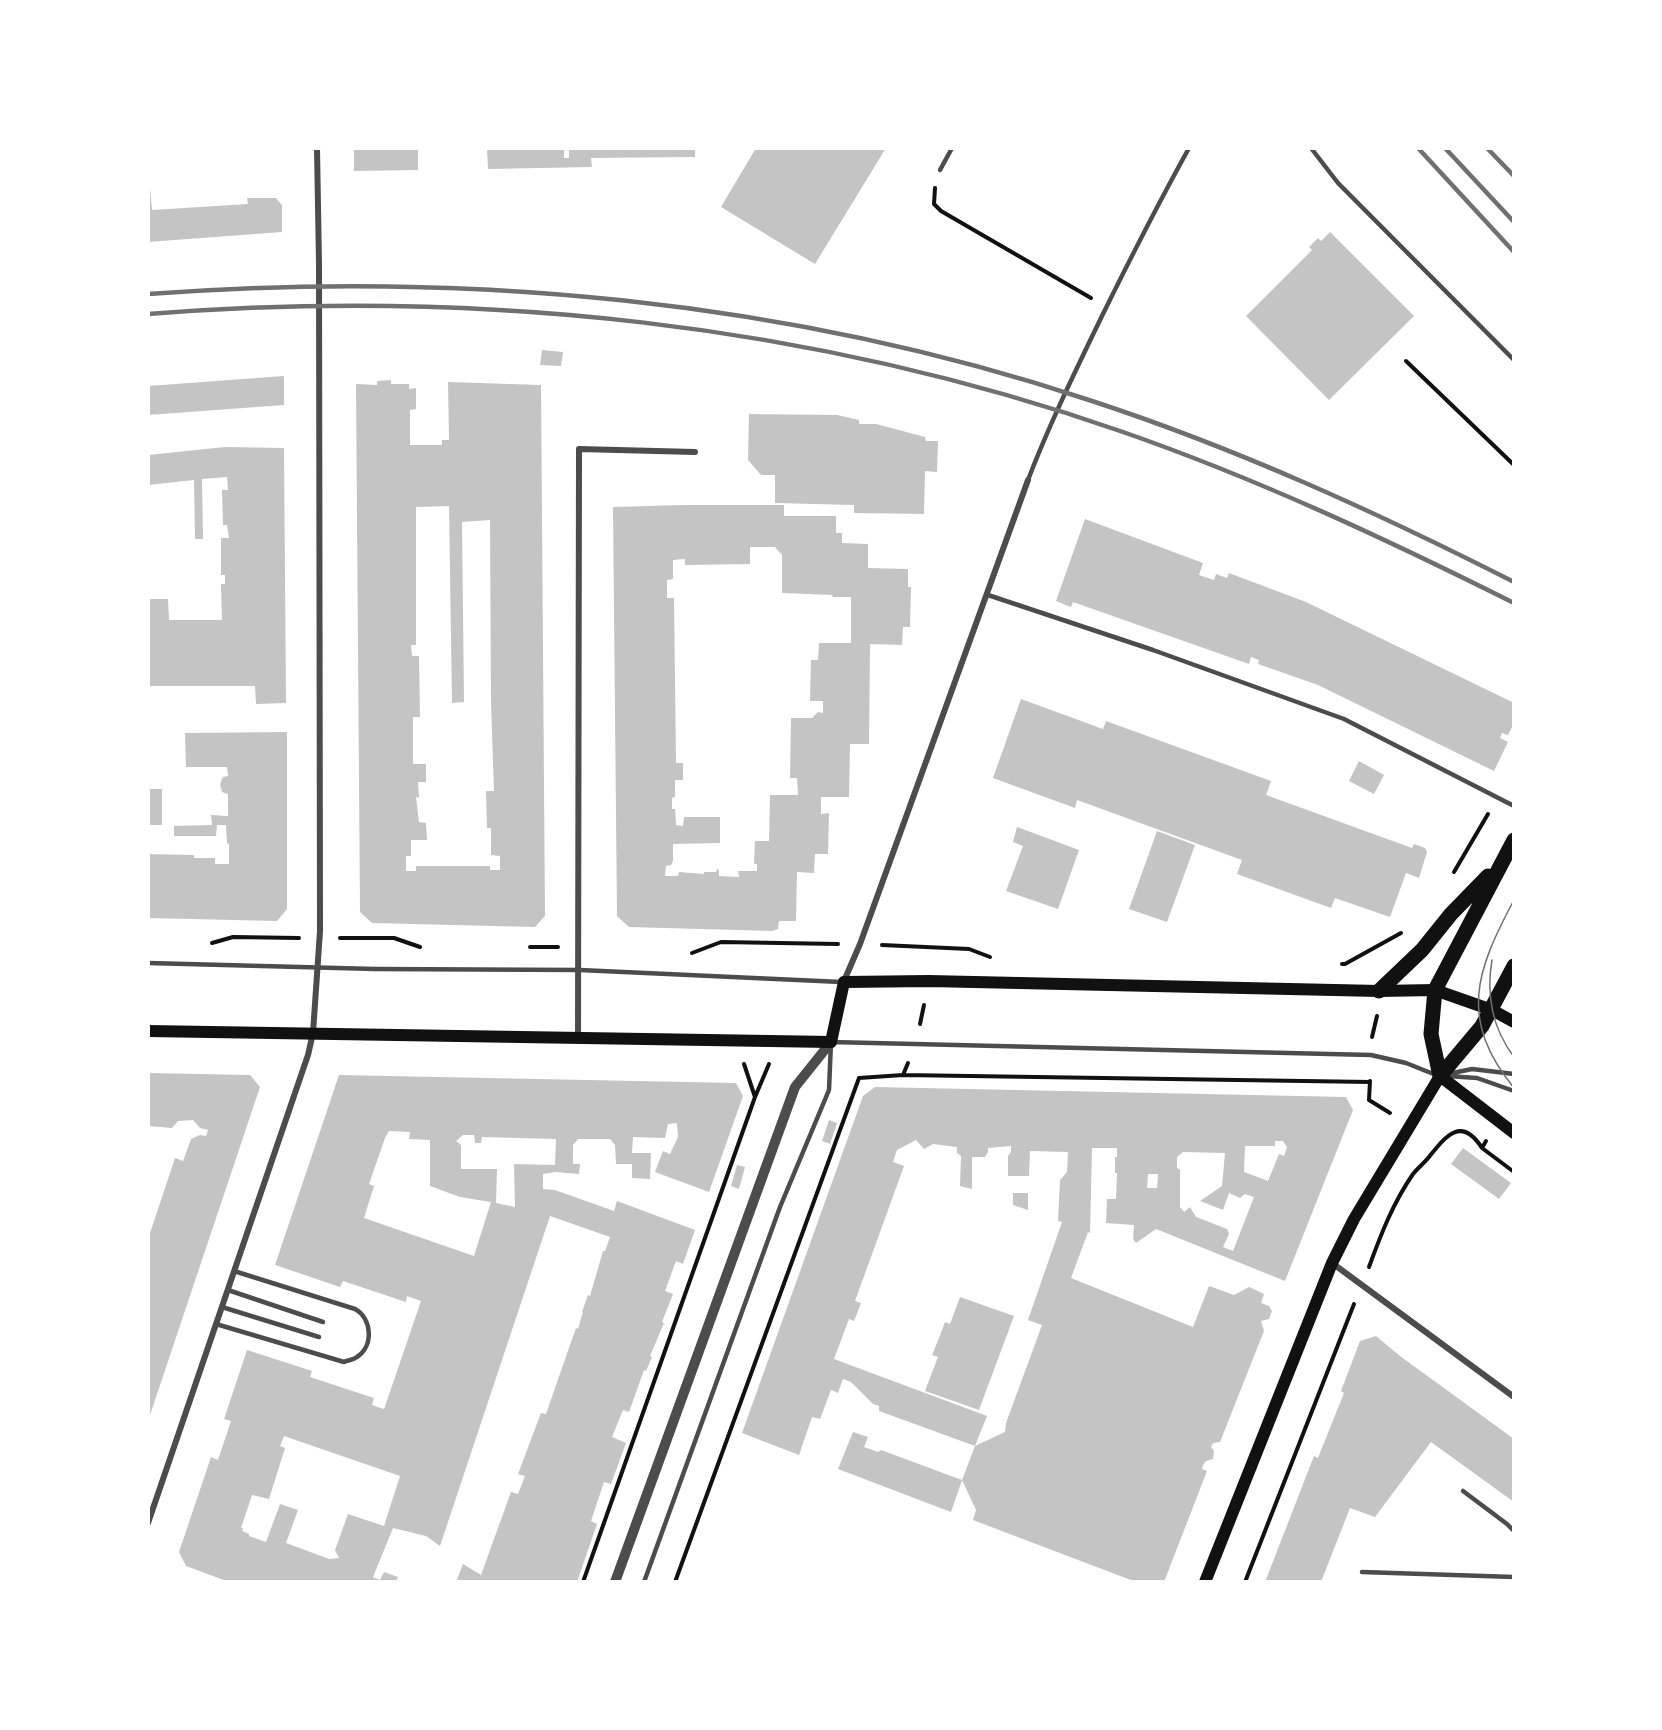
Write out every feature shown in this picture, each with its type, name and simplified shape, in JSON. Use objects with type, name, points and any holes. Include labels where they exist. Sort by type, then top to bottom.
[{"type":"main road","points":[[1514,840],[1435,990],[1431,1034],[1440,1076],[1514,1133]]},
{"type":"main road","points":[[1379,991],[1422,950],[1451,914],[1499,866]]},
{"type":"main road","points":[[1205,1581],[1332,1263],[1354,1220],[1440,1076],[1482,1026],[1514,966]]},
{"type":"main road","points":[[148,1031],[831,1042],[844,982],[929,981],[1379,991],[1435,990],[1492,1010],[1514,1022]]},
{"type":"street","points":[[148,1523],[308,1055],[313,1033],[319,967],[320,326],[317,148]]},
{"type":"street","points":[[578,1037],[580,970],[579,449],[695,452]]},
{"type":"street","points":[[844,982],[988,595],[1028,480]]},
{"type":"street","points":[[615,1581],[795,1087],[831,1042]]},
{"type":"street","points":[[1332,1263],[1514,1397]]},
{"type":"lane","points":[[940,170],[952,148]]},
{"type":"lane","points":[[1028,480],[1080,360],[1132,254],[1189,148]]},
{"type":"lane","points":[[1311,148],[1338,183],[1514,360]]},
{"type":"lane","points":[[988,595],[1153,650],[1344,719],[1514,806]]},
{"type":"lane","points":[[148,963],[580,970],[844,982]]},
{"type":"lane","points":[[644,1581],[780,1208],[829,1090],[831,1042],[1371,1055],[1406,1062],[1440,1076],[1477,1078],[1514,1091]]},
{"type":"lane","points":[[1440,1076],[1472,1069],[1514,1074]]},
{"type":"lane","points":[[216,1324],[344,1362],[355,1359],[363,1352],[369,1330],[367,1319],[361,1312],[234,1271]]},
{"type":"lane","points":[[228,1290],[323,1322]]},
{"type":"lane","points":[[222,1307],[319,1337]]},
{"type":"lane","points":[[1463,1491],[1514,1531]]},
{"type":"lane","points":[[1362,1572],[1514,1577]]},
{"type":"path","points":[[940,170],[933,195],[934,204],[941,211],[1092,298]]},
{"type":"path","points":[[1406,361],[1514,465]]},
{"type":"path","points":[[1452,877],[1476,831],[1499,798]]},
{"type":"path","points":[[1334,964],[1345,964],[1406,930]]},
{"type":"path","points":[[210,943],[233,937],[394,938],[419,947],[430,947]]},
{"type":"path","points":[[682,953],[693,953],[721,942],[860,944],[969,949],[996,959]]},
{"type":"path","points":[[522,947],[579,947]]},
{"type":"path","points":[[903,1075],[916,1044],[929,981],[940,948]]},
{"type":"path","points":[[739,1040],[755,1097]]},
{"type":"path","points":[[583,1581],[755,1097],[778,1041]]},
{"type":"path","points":[[675,1581],[860,1078],[903,1075],[1370,1082]]},
{"type":"path","points":[[1245,1581],[1392,1208],[1414,1172],[1448,1135]]},
{"type":"path","points":[[1482,1148],[1514,1172]]},
{"type":"building","points":[[354,148],[418,148],[418,170],[354,171]]},
{"type":"building","points":[[487,148],[564,148],[564,158],[569,158],[569,148],[695,148],[695,157],[591,158],[592,167],[488,169]]},
{"type":"building","points":[[756,148],[886,148],[815,264],[721,207]]},
{"type":"building","points":[[148,188],[150,188],[152,210],[248,204],[247,198],[276,198],[282,205],[282,232],[148,242]]},
{"type":"building","points":[[1330,232],[1414,316],[1329,400],[1246,316],[1312,250],[1309,247],[1318,238],[1321,241]]},
{"type":"building","points":[[542,350],[563,352],[561,366],[540,365]]},
{"type":"building","points":[[284,376],[284,405],[148,415],[148,386]]},
{"type":"building","points":[[391,380],[391,384],[409,384],[409,389],[416,388],[416,409],[410,410],[410,445],[442,445],[442,440],[449,440],[448,382],[541,385],[545,916],[535,927],[372,923],[360,912],[356,384],[377,385],[377,381]],"holes":[[[449,506],[452,703],[464,702],[462,522],[490,520],[494,791],[486,791],[487,828],[491,828],[491,855],[500,856],[500,870],[490,870],[490,866],[416,866],[416,871],[406,871],[406,856],[411,856],[411,840],[427,840],[426,823],[419,822],[416,797],[419,798],[418,782],[426,782],[426,764],[413,764],[413,717],[420,717],[419,656],[412,656],[411,645],[416,645],[416,507]]]},
{"type":"building","points":[[749,414],[837,415],[859,420],[859,424],[876,424],[925,437],[926,441],[938,441],[937,472],[925,471],[924,514],[854,513],[854,505],[775,503],[775,475],[761,475],[748,460]]},
{"type":"building","points":[[225,447],[284,448],[286,703],[256,704],[255,686],[148,686],[148,599],[168,599],[169,620],[222,620],[221,584],[225,584],[225,575],[221,575],[221,538],[229,538],[227,525],[223,525],[222,490],[228,490],[227,477],[202,479],[203,539],[195,539],[194,480],[148,485],[148,455]]},
{"type":"building","points":[[784,505],[784,516],[836,516],[836,533],[842,533],[842,543],[868,544],[868,568],[908,569],[908,587],[911,587],[910,627],[903,627],[902,645],[870,644],[869,744],[850,744],[849,797],[821,797],[821,814],[829,813],[828,854],[815,854],[814,873],[797,872],[796,921],[779,921],[778,929],[772,931],[629,927],[617,916],[613,507]],"holes":[[[750,547],[775,547],[782,555],[782,593],[851,597],[851,643],[819,643],[818,660],[811,660],[810,701],[823,701],[823,713],[818,712],[812,718],[791,718],[790,778],[797,778],[798,795],[770,795],[769,841],[755,841],[754,864],[757,864],[757,871],[738,871],[739,877],[719,876],[717,869],[716,872],[704,872],[704,874],[679,872],[678,876],[665,876],[666,866],[671,865],[673,861],[673,844],[720,843],[720,817],[684,817],[683,826],[676,825],[675,809],[672,809],[675,780],[683,780],[683,763],[676,763],[674,598],[667,598],[667,580],[673,579],[673,560],[685,559],[685,565],[750,564]]]},
{"type":"building","points":[[1085,519],[1203,563],[1199,575],[1214,580],[1216,574],[1227,578],[1229,573],[1306,602],[1514,703],[1514,723],[1508,735],[1502,733],[1500,738],[1508,742],[1494,771],[1318,685],[1258,664],[1259,660],[1251,657],[1249,664],[1073,602],[1071,607],[1056,601]]},
{"type":"building","points":[[1021,699],[1103,729],[1106,721],[1271,781],[1266,795],[1412,848],[1414,844],[1425,848],[1427,852],[1419,878],[1406,873],[1390,917],[1335,898],[1331,908],[1237,874],[1242,860],[1077,800],[1075,808],[993,778]]},
{"type":"building","points":[[287,732],[287,909],[277,921],[148,918],[148,854],[194,855],[194,858],[215,858],[215,864],[229,864],[226,825],[217,825],[216,836],[174,836],[174,826],[212,825],[211,815],[228,816],[228,794],[222,792],[220,784],[223,777],[228,776],[227,767],[186,767],[185,733]]},
{"type":"building","points":[[1359,761],[1384,775],[1374,794],[1349,781]]},
{"type":"building","points":[[148,789],[162,789],[162,825],[148,825]]},
{"type":"building","points":[[1017,827],[1079,850],[1058,909],[1006,891],[1023,846],[1013,842]]},
{"type":"building","points":[[1157,831],[1195,845],[1167,922],[1129,909]]},
{"type":"building","points":[[148,1073],[250,1075],[260,1087],[149,1418],[148,1239],[175,1158],[183,1161],[191,1139],[200,1135],[206,1136],[208,1130],[200,1128],[193,1120],[178,1121],[172,1128],[148,1126]]},
{"type":"building","points":[[339,1075],[736,1083],[743,1096],[709,1192],[655,1172],[663,1151],[670,1154],[678,1137],[677,1123],[668,1124],[665,1138],[633,1137],[632,1153],[651,1153],[650,1179],[632,1178],[632,1164],[616,1164],[615,1145],[610,1139],[578,1139],[573,1145],[573,1164],[580,1164],[579,1174],[555,1172],[543,1174],[543,1189],[555,1190],[614,1211],[617,1201],[695,1230],[683,1264],[676,1261],[665,1291],[673,1294],[650,1356],[652,1357],[646,1371],[644,1370],[629,1412],[623,1410],[612,1437],[626,1443],[611,1484],[604,1482],[591,1521],[597,1524],[577,1582],[456,1582],[463,1564],[481,1575],[511,1492],[518,1494],[525,1476],[518,1474],[541,1413],[546,1414],[576,1328],[578,1329],[588,1295],[590,1296],[603,1251],[610,1237],[550,1216],[440,1546],[426,1536],[393,1528],[373,1577],[380,1580],[384,1572],[398,1577],[396,1582],[229,1582],[186,1566],[179,1552],[211,1457],[218,1460],[231,1421],[224,1419],[247,1350],[312,1371],[310,1377],[374,1398],[372,1405],[384,1409],[421,1301],[407,1296],[406,1302],[343,1281],[340,1287],[275,1265]],"holes":[[[389,1131],[410,1132],[409,1139],[430,1140],[430,1186],[460,1197],[491,1202],[474,1256],[364,1218],[374,1186],[369,1184]],[[463,1135],[474,1135],[475,1143],[481,1143],[482,1137],[556,1139],[555,1165],[514,1164],[515,1207],[496,1203],[497,1169],[461,1169],[461,1145],[456,1141]],[[284,1436],[400,1476],[384,1526],[348,1514],[335,1550],[339,1558],[329,1559],[286,1543],[298,1510],[280,1504],[266,1542],[242,1531],[252,1495],[269,1499],[285,1448],[280,1446]]]},
{"type":"building","points":[[875,1087],[1346,1097],[1353,1110],[1285,1281],[1156,1229],[1136,1243],[1133,1239],[1134,1225],[1106,1223],[1107,1199],[1116,1199],[1115,1157],[1117,1157],[1117,1148],[1092,1148],[1090,1233],[1088,1232],[1071,1278],[1193,1327],[1209,1286],[1234,1295],[1249,1287],[1264,1294],[1261,1303],[1269,1306],[1272,1311],[1269,1319],[1261,1321],[1264,1331],[1220,1442],[1213,1443],[1211,1447],[1214,1451],[1213,1459],[1206,1461],[1203,1465],[1202,1469],[1207,1471],[1164,1582],[1136,1582],[973,1520],[976,1510],[962,1480],[975,1446],[879,1411],[879,1406],[873,1404],[851,1382],[843,1379],[838,1393],[831,1390],[820,1419],[812,1417],[799,1455],[742,1433],[863,1096]],"holes":[[[916,1140],[924,1149],[933,1144],[957,1147],[957,1153],[961,1156],[960,1186],[972,1189],[972,1157],[985,1157],[988,1148],[1011,1146],[1008,1156],[1008,1176],[1029,1176],[1030,1151],[1068,1152],[1067,1172],[1060,1180],[1058,1221],[1062,1222],[1028,1320],[1042,1325],[1006,1423],[1005,1432],[975,1446],[987,1416],[834,1359],[849,1319],[854,1321],[861,1303],[855,1301],[904,1166],[893,1162],[897,1150]],[[1275,1141],[1283,1141],[1287,1147],[1284,1156],[1279,1154],[1268,1181],[1244,1172],[1245,1146],[1275,1146]],[[1183,1152],[1225,1153],[1222,1186],[1200,1201],[1223,1210],[1229,1193],[1240,1198],[1245,1194],[1254,1197],[1233,1251],[1223,1247],[1229,1234],[1227,1229],[1196,1217],[1190,1207],[1184,1212],[1180,1207],[1180,1170],[1177,1168],[1177,1157]],[[1148,1174],[1158,1174],[1157,1188],[1147,1188]]]},
{"type":"building","points":[[829,1120],[837,1123],[830,1144],[822,1141]]},
{"type":"building","points":[[1463,1148],[1511,1183],[1499,1199],[1451,1164]]},
{"type":"building","points":[[737,1165],[745,1167],[739,1189],[731,1186]]},
{"type":"building","points":[[1013,1193],[1028,1193],[1028,1210],[1013,1205]]},
{"type":"building","points":[[960,1297],[1014,1316],[979,1410],[925,1391],[938,1357],[932,1355],[945,1322],[950,1324]]},
{"type":"building","points":[[1376,1336],[1514,1439],[1514,1502],[1431,1442],[1375,1517],[1350,1508],[1321,1582],[1265,1582],[1314,1456],[1318,1458],[1344,1393],[1341,1391],[1360,1341]]},
{"type":"building","points":[[853,1432],[868,1437],[864,1447],[878,1452],[881,1450],[962,1480],[951,1512],[838,1469]]},
{"type":"tram line","points":[[1514,900],[1490,950],[1479,995],[1479,1017],[1485,1040],[1496,1063],[1514,1088]]},
{"type":"tram line","points":[[1492,960],[1490,986],[1493,1011],[1501,1035],[1514,1057]]},
{"type":"railway","points":[[1418,148],[1514,252]]},
{"type":"railway","points":[[1445,148],[1514,222]]},
{"type":"railway","points":[[1487,148],[1514,176]]},
{"type":"railway","points":[[148,294],[267,288],[386,286],[505,291],[624,300],[742,316],[859,338],[975,366],[1089,400],[1198,439],[1358,506],[1514,582]]},
{"type":"railway","points":[[148,314],[272,307],[395,306],[519,311],[642,322],[764,340],[885,364],[1005,395],[1173,450],[1321,511],[1514,603]]}]
